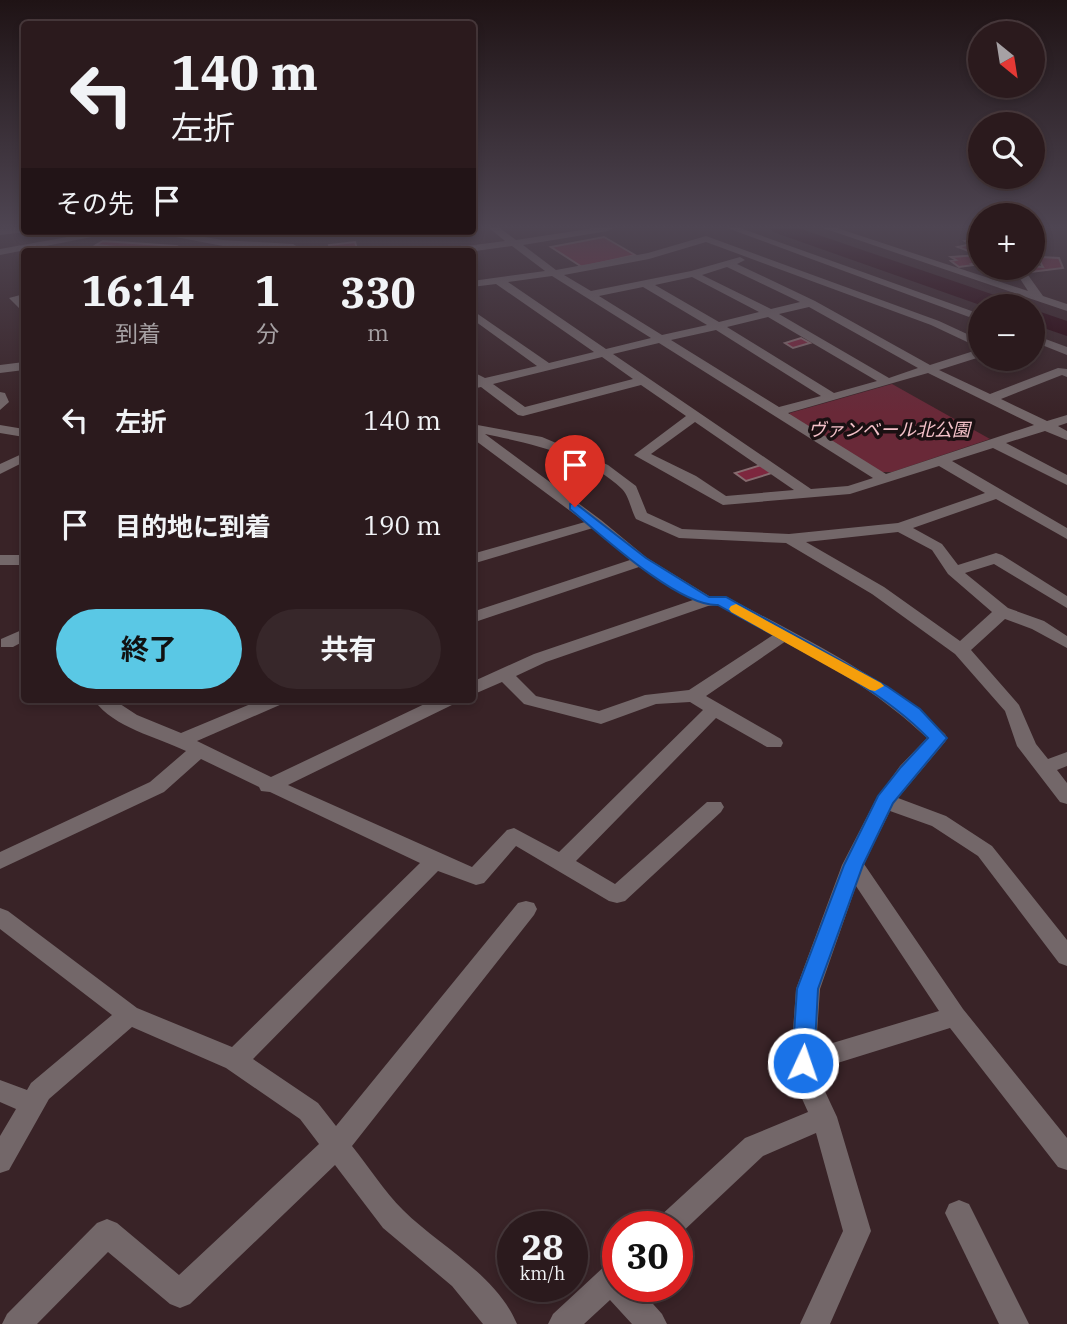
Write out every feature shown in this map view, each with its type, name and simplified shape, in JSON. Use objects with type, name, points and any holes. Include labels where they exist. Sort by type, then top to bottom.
[{"type":"street","points":[[512,290],[806,492]]},
{"type":"street","points":[[581,290],[884,479]]},
{"type":"street","points":[[590,295],[616,290]]},
{"type":"street","points":[[655,290],[833,398]]},
{"type":"street","points":[[724,290],[888,382]]},
{"type":"street","points":[[783,290],[928,369],[1067,436]]},
{"type":"street","points":[[844,290],[935,323],[968,338]]},
{"type":"street","points":[[902,290],[968,314]]},
{"type":"street","points":[[21,297],[14,298],[21,306]]},
{"type":"street","points":[[1045,300],[1067,308]]},
{"type":"street","points":[[476,381],[547,367],[811,303]]},
{"type":"street","points":[[476,319],[547,367]]},
{"type":"street","points":[[1045,342],[1067,351]]},
{"type":"street","points":[[777,412],[833,398],[968,357]]},
{"type":"street","points":[[0,369],[21,366]]},
{"type":"street","points":[[992,398],[1062,371],[1067,373]]},
{"type":"street","points":[[476,381],[523,412],[644,380]]},
{"type":"street","points":[[0,396],[3,402],[0,406]]},
{"type":"street","points":[[695,415],[641,455],[691,480],[723,500],[850,490],[1067,419]]},
{"type":"street","points":[[0,429],[21,432]]},
{"type":"street","points":[[476,430],[537,440],[603,468],[631,489],[641,516],[679,533],[789,539],[900,527],[996,494]]},
{"type":"street","points":[[476,432],[596,523],[641,561],[706,601]]},
{"type":"street","points":[[995,443],[1067,481]]},
{"type":"street","points":[[0,470],[21,459]]},
{"type":"street","points":[[941,461],[1067,534]]},
{"type":"street","points":[[476,558],[596,523]]},
{"type":"street","points":[[900,527],[937,547],[954,571],[1002,612],[1038,625],[1067,643]]},
{"type":"street","points":[[789,539],[877,589],[961,650],[1013,709],[1027,746],[1067,797]]},
{"type":"street","points":[[954,571],[996,558],[1067,603]]},
{"type":"street","points":[[0,560],[21,561]]},
{"type":"street","points":[[476,617],[641,561]]},
{"type":"street","points":[[476,687],[540,659],[706,601],[721,600],[882,690],[914,713],[938,738],[907,771],[885,801],[853,865],[807,989],[803,1072],[824,1116],[857,1231],[815,1324]]},
{"type":"street","points":[[961,650],[1002,612]]},
{"type":"street","points":[[2,643],[21,635]]},
{"type":"street","points":[[693,696],[783,635]]},
{"type":"street","points":[[503,674],[530,700],[601,718],[627,705],[657,696],[693,696],[774,743]]},
{"type":"street","points":[[106,703],[115,712],[180,741],[268,786],[476,877],[514,835],[617,895],[714,807]]},
{"type":"street","points":[[180,741],[269,703]]},
{"type":"street","points":[[268,786],[423,705]]},
{"type":"street","points":[[561,863],[715,708]]},
{"type":"street","points":[[0,861],[158,787],[198,750]]},
{"type":"street","points":[[1044,768],[1067,758]]},
{"type":"street","points":[[885,801],[939,821],[985,851],[1067,957]]},
{"type":"street","points":[[235,1060],[435,861]]},
{"type":"street","points":[[853,865],[955,1016],[1067,1157]]},
{"type":"street","points":[[17,1324],[107,1233],[180,1294],[335,1147],[526,909]]},
{"type":"street","points":[[0,917],[130,1015],[235,1060],[309,1111],[393,1219],[462,1276],[502,1324]]},
{"type":"street","points":[[0,1161],[40,1091],[130,1015]]},
{"type":"street","points":[[803,1063],[955,1016]]},
{"type":"street","points":[[0,1091],[33,1104]]},
{"type":"street","points":[[685,1211],[754,1147],[824,1116]]},
{"type":"street","points":[[959,1213],[1014,1324]]},
{"type":"street","points":[[563,1324],[602,1287]]},
{"type":"street","points":[[635,1302],[652,1324]]},
{"type":"green space","name":"ヴァンベール北公園","points":[[892,384],[990,439],[892,472],[881,472],[789,416],[790,413]]},
{"type":"building","points":[[801,338],[810,343],[793,348],[785,343]]},
{"type":"building","points":[[761,465],[772,473],[746,481],[735,473]]},
{"type":"waterway","points":[[957,290],[970,294]]},
{"type":"waterway","points":[[1045,321],[1067,329]]},
{"type":"slow traffic","points":[[736,609],[875,686]]},
{"type":"route","points":[[575,507],[641,561],[706,601],[721,600],[882,690],[914,713],[938,738],[907,771],[885,801],[853,865],[807,989],[803,1063]]}]
